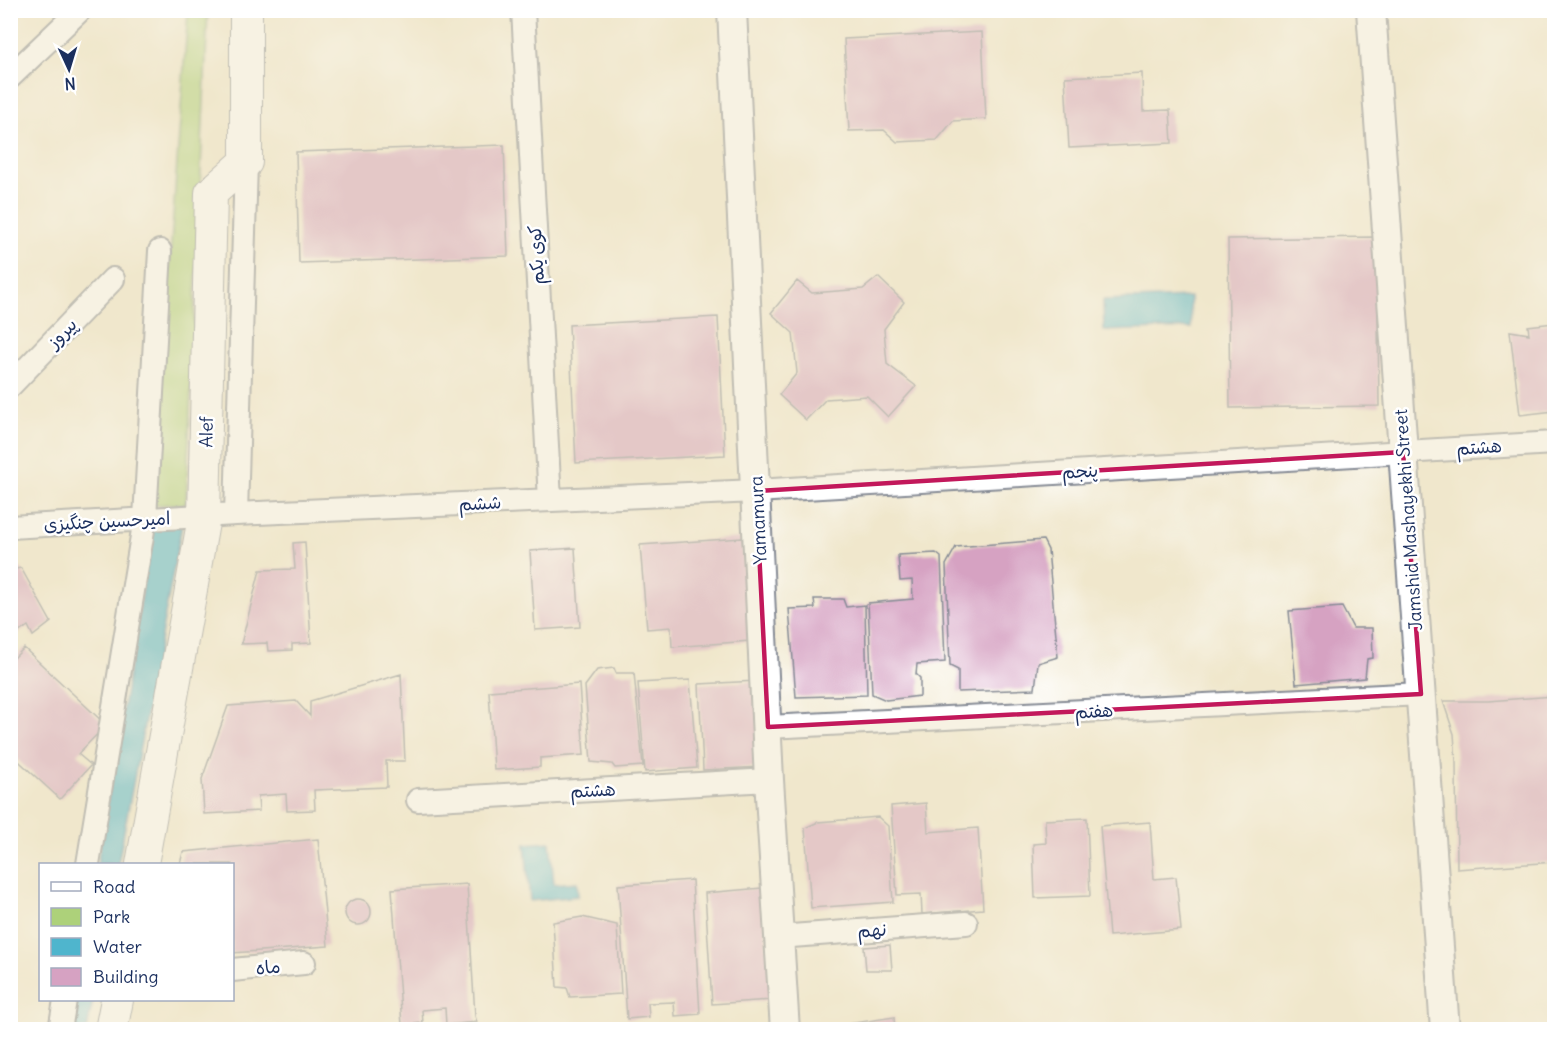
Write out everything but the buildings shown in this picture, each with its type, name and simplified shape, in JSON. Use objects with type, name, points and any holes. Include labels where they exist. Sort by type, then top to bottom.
[{"type":"main road","points":[[246,10],[246,162]]},
{"type":"main road","name":"Alef","points":[[142,863],[204,517],[211,193],[246,162]]},
{"type":"main road","points":[[111,1029],[117,1001]]},
{"type":"street","points":[[10,77],[80,10]]},
{"type":"street","name":"کوی یکم","points":[[523,10],[550,500]]},
{"type":"street","name":"Yamamura","points":[[732,10],[769,780],[785,1029]]},
{"type":"street","name":"Jamshid Mashayekhi Street","points":[[1371,10],[1445,1029]]},
{"type":"street","points":[[237,514],[246,162]]},
{"type":"street","points":[[88,863],[145,518],[160,251]]},
{"type":"street","name":"پیروز","points":[[10,386],[113,279]]},
{"type":"street","name":"هشتم","points":[[1403,452],[1554,443]]},
{"type":"street","name":"پنجم","points":[[756,491],[1403,452]]},
{"type":"street","name":"ششم","points":[[204,517],[756,491]]},
{"type":"street","name":"امیرحسین چنگیزی","points":[[10,527],[145,518],[204,517]]},
{"type":"street","name":"هفتم","points":[[768,727],[1420,694]]},
{"type":"street","name":"هشتم","points":[[418,800],[769,780]]},
{"type":"street","name":"نهم","points":[[778,937],[966,923]]},
{"type":"street","name":"ماه","points":[[234,970],[304,963]]},
{"type":"street","points":[[60,1029],[65,1001]]},
{"type":"highlighted area","points":[[1403,452],[1421,694],[768,727],[756,491]]},
{"type":"green space","points":[[188,11],[208,11],[186,504],[152,505]]},
{"type":"water","points":[[1190,297],[1191,328],[1104,331],[1103,300]]},
{"type":"water","points":[[182,525],[118,863],[97,863],[153,527]]},
{"type":"water","points":[[550,842],[554,884],[577,882],[578,896],[530,901],[525,844]]},
{"type":"water","points":[[74,1001],[93,1001],[87,1029],[69,1030]]}]
